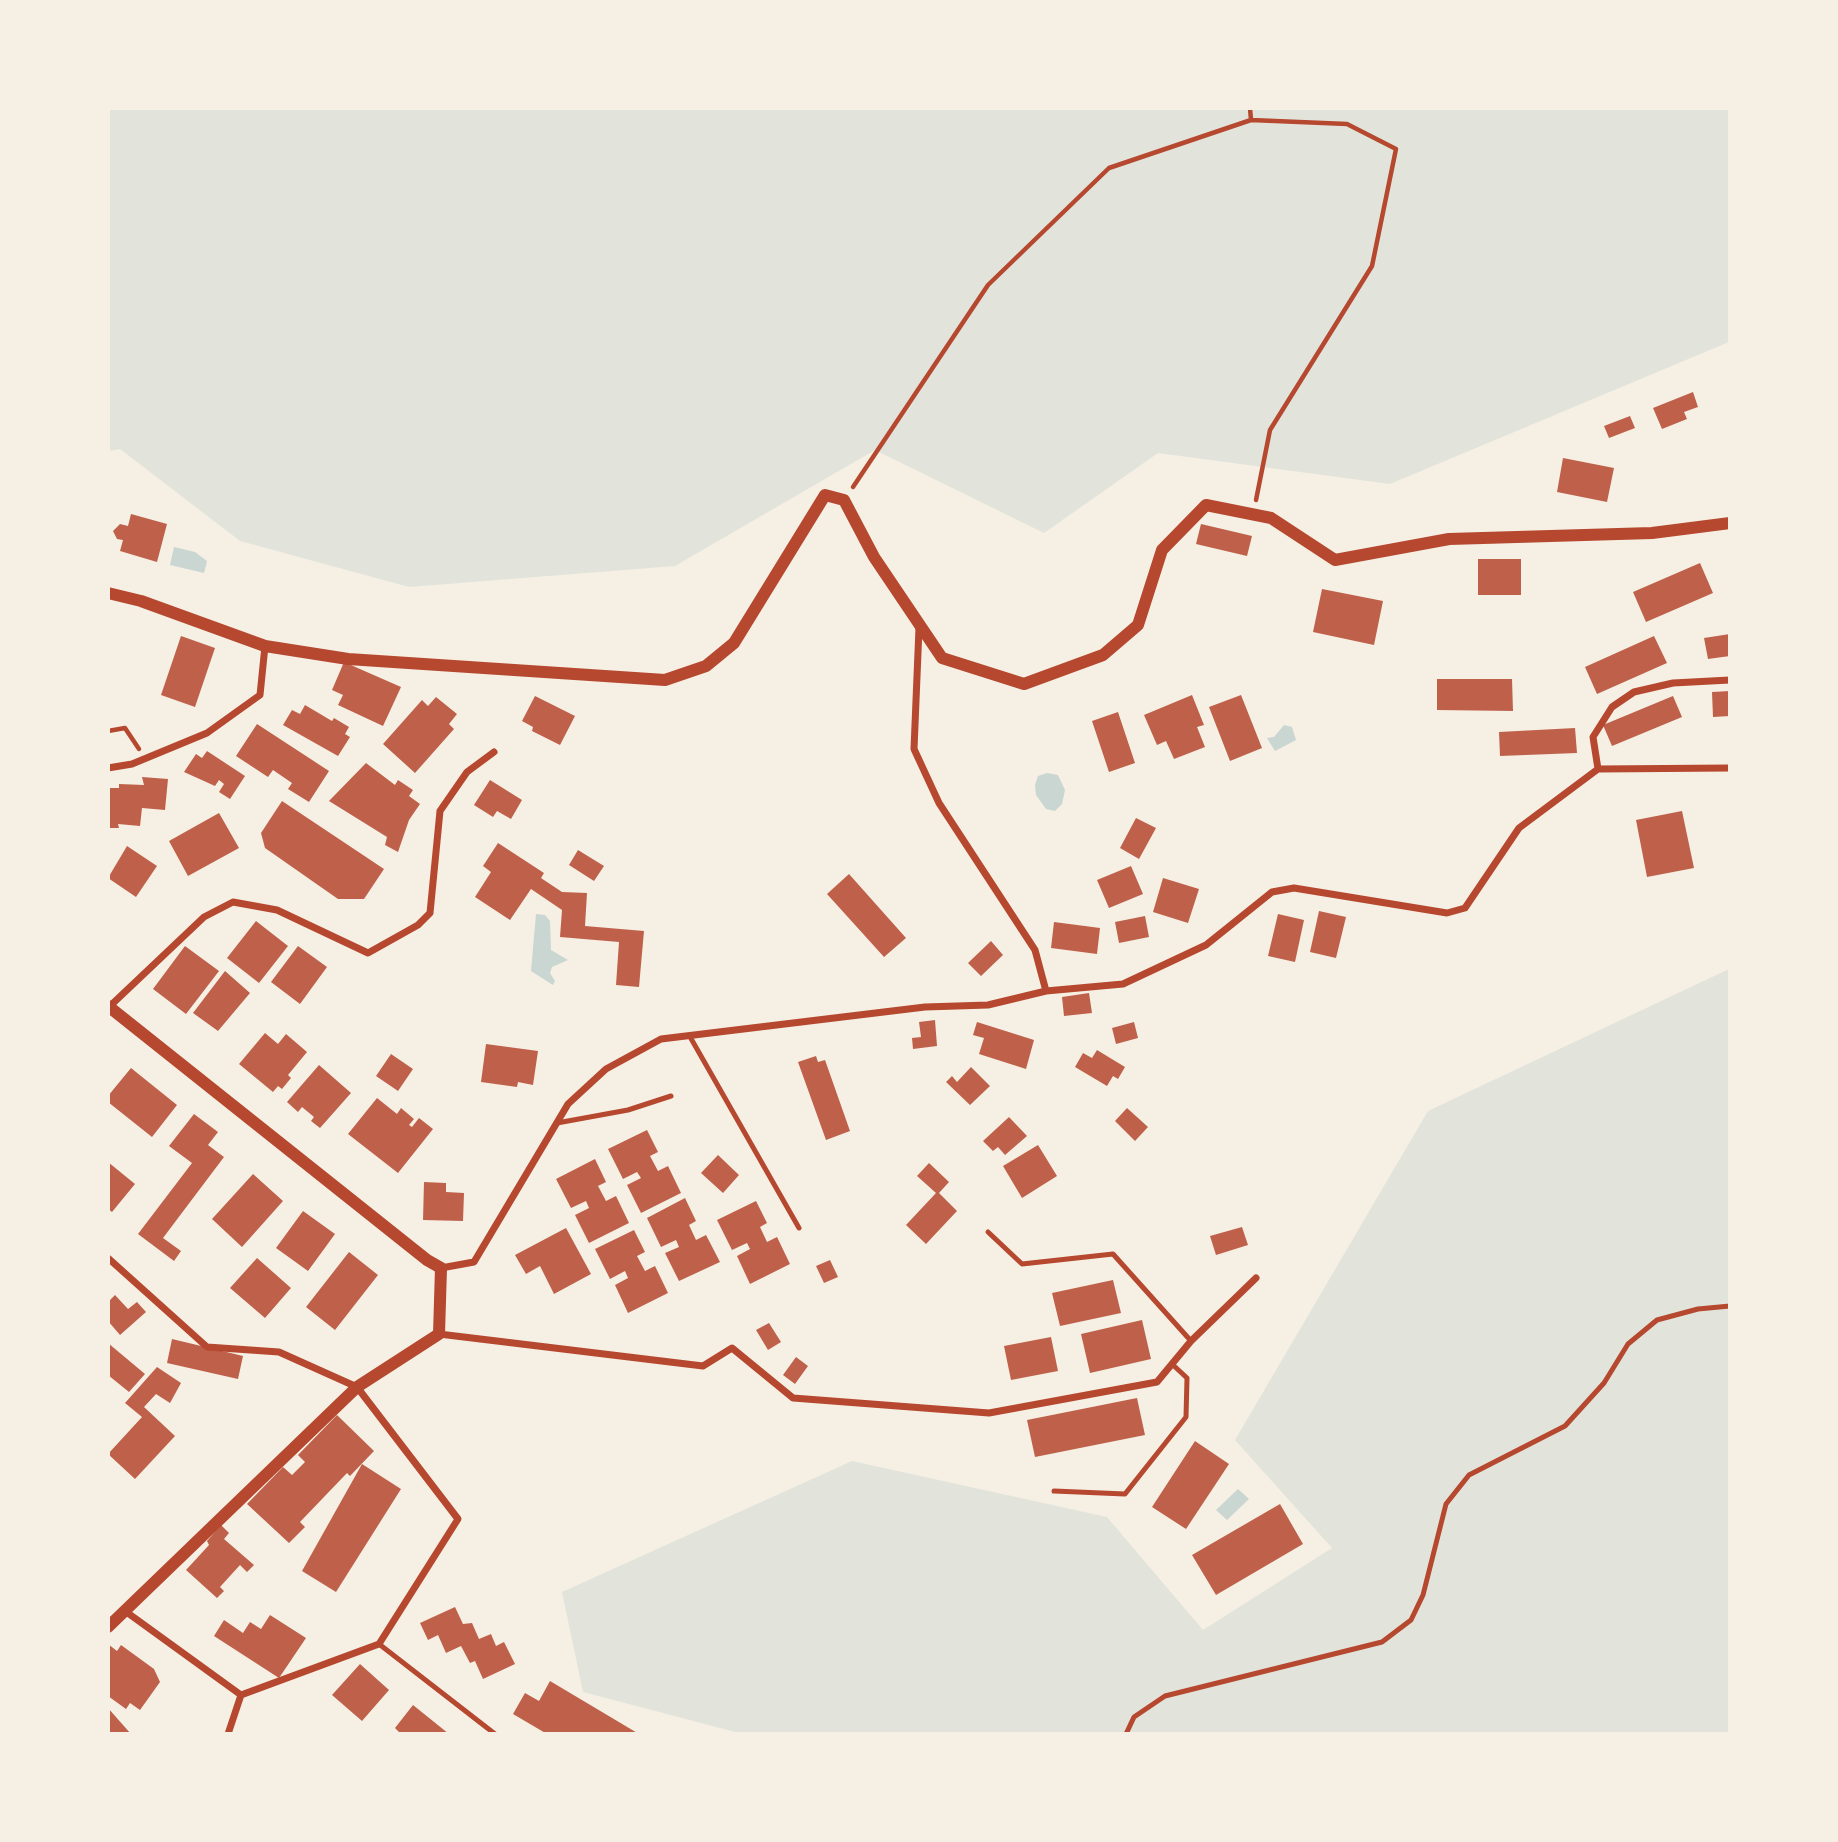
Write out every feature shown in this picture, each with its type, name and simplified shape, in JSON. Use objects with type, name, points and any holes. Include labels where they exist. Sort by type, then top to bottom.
[{"type":"street","points":[[108,593],[141,601],[265,646],[348,659],[665,681],[706,666],[734,643],[825,495],[844,500],[874,556],[942,657],[1024,684],[1103,655],[1138,625],[1162,550],[1206,505],[1271,518],[1335,560],[1448,539],[1652,533],[1730,523]]},
{"type":"street","points":[[919,623],[914,749],[939,803],[1035,950],[1046,991]]},
{"type":"street","points":[[108,768],[145,759],[207,733],[260,695],[265,646]]},
{"type":"street","points":[[1598,769],[1593,737],[1612,707],[1634,692],[1673,683],[1730,680]]},
{"type":"street","points":[[494,752],[467,772],[440,811],[430,913],[418,925],[368,953],[276,910],[233,902],[204,917],[109,1007],[427,1260],[441,1268],[474,1262],[568,1104],[606,1069],[661,1039],[925,1007],[988,1005],[1046,991],[1123,984],[1206,946],[1272,892],[1294,888],[1447,913],[1465,908],[1519,828],[1598,769],[1730,768]]},
{"type":"street","points":[[110,1261],[207,1347],[279,1352],[357,1387],[458,1519],[379,1644],[241,1695]]},
{"type":"street","points":[[439,1334],[441,1268]]},
{"type":"street","points":[[108,1627],[357,1387],[439,1334],[703,1366],[732,1349],[793,1398],[989,1413],[1157,1381],[1191,1342],[1256,1278]]},
{"type":"street","points":[[125,1611],[241,1695]]},
{"type":"street","points":[[228,1734],[241,1695]]},
{"type":"lane","points":[[690,1035],[799,1228]]},
{"type":"lane","points":[[557,1122],[628,1110],[671,1096]]},
{"type":"lane","points":[[989,1232],[1022,1265],[1113,1254],[1191,1342]]},
{"type":"lane","points":[[1126,1734],[1134,1717],[1165,1696],[1382,1642],[1411,1620],[1423,1595],[1446,1504],[1469,1475],[1565,1426],[1604,1383],[1628,1344],[1657,1320],[1730,1306]]},
{"type":"lane","points":[[1054,1491],[1125,1494],[1186,1417],[1187,1378],[1172,1364]]},
{"type":"lane","points":[[379,1644],[495,1734]]},
{"type":"path","points":[[1250,108],[1251,120]]},
{"type":"path","points":[[844,500],[988,285],[1109,168],[1251,120],[1346,124],[1396,149],[1373,266],[1270,430],[1253,514]]},
{"type":"path","points":[[108,731],[125,728],[145,759]]},
{"type":"shaded area","points":[[109,109],[1729,109],[1729,342],[1390,484],[1158,453],[1044,533],[875,450],[675,566],[409,587],[240,541],[120,449],[109,451]]},
{"type":"shaded area","points":[[174,547],[195,552],[207,561],[204,573],[170,565]]},
{"type":"shaded area","points":[[1284,725],[1292,727],[1296,740],[1275,751],[1267,738],[1274,737]]},
{"type":"shaded area","points":[[1047,773],[1058,775],[1065,790],[1062,804],[1055,811],[1046,809],[1036,795],[1038,776]]},
{"type":"shaded area","points":[[536,914],[545,915],[550,921],[551,950],[568,960],[552,967],[550,973],[555,981],[553,985],[531,971]]},
{"type":"shaded area","points":[[1729,969],[1729,1733],[739,1733],[583,1692],[562,1592],[852,1461],[1107,1517],[1203,1630],[1332,1548],[1235,1440],[1428,1111]]},
{"type":"shaded area","points":[[1238,1489],[1249,1499],[1227,1520],[1216,1510]]},
{"type":"building","points":[[1693,392],[1698,407],[1684,412],[1687,419],[1662,429],[1653,408]]},
{"type":"building","points":[[1630,416],[1635,428],[1609,438],[1604,426]]},
{"type":"building","points":[[1563,458],[1614,468],[1607,502],[1557,492]]},
{"type":"building","points":[[131,514],[167,524],[157,562],[120,551],[123,540],[117,539],[113,531],[120,524],[128,526]]},
{"type":"building","points":[[1201,524],[1252,536],[1247,556],[1196,544]]},
{"type":"building","points":[[1478,559],[1521,559],[1521,595],[1478,595]]},
{"type":"building","points":[[1700,563],[1713,593],[1646,622],[1633,592]]},
{"type":"building","points":[[1322,589],[1383,601],[1374,645],[1313,632]]},
{"type":"building","points":[[1730,634],[1730,656],[1708,659],[1704,638]]},
{"type":"building","points":[[181,636],[215,648],[195,707],[161,695]]},
{"type":"building","points":[[1654,636],[1667,663],[1597,694],[1585,667]]},
{"type":"building","points":[[344,662],[401,687],[383,726],[338,705],[343,695],[332,690]]},
{"type":"building","points":[[1437,679],[1512,679],[1513,711],[1437,710]]},
{"type":"building","points":[[1730,691],[1730,716],[1713,717],[1712,692]]},
{"type":"building","points":[[1192,695],[1204,725],[1197,727],[1205,747],[1174,759],[1166,741],[1157,745],[1144,715]]},
{"type":"building","points":[[1241,695],[1262,748],[1230,761],[1209,707]]},
{"type":"building","points":[[535,696],[575,716],[560,745],[532,731],[533,727],[522,721]]},
{"type":"building","points":[[1673,696],[1682,717],[1612,746],[1603,725]]},
{"type":"building","points":[[436,697],[457,714],[449,724],[454,729],[415,773],[383,744],[422,700],[428,706]]},
{"type":"building","points":[[305,705],[332,721],[334,718],[349,727],[345,734],[350,737],[338,756],[283,725],[292,710],[300,714]]},
{"type":"building","points":[[1118,712],[1135,763],[1109,772],[1092,721]]},
{"type":"building","points":[[257,724],[329,771],[309,802],[288,789],[292,783],[273,770],[268,777],[236,756]]},
{"type":"building","points":[[1575,728],[1577,753],[1500,756],[1499,732]]},
{"type":"building","points":[[207,751],[245,776],[230,799],[219,792],[224,784],[219,780],[215,786],[184,772],[196,754],[202,758]]},
{"type":"building","points":[[366,763],[395,785],[398,780],[413,790],[409,796],[420,804],[409,820],[398,852],[385,845],[387,837],[329,801]]},
{"type":"building","points":[[142,777],[168,779],[165,810],[142,808],[140,826],[118,824],[119,828],[108,828],[108,788],[119,788],[119,784],[144,785]]},
{"type":"building","points":[[490,780],[522,800],[511,819],[497,811],[493,817],[474,805]]},
{"type":"building","points":[[282,801],[384,869],[364,899],[338,899],[265,848],[261,833]]},
{"type":"building","points":[[1682,811],[1694,868],[1647,877],[1636,820]]},
{"type":"building","points":[[219,813],[239,848],[188,876],[169,841]]},
{"type":"building","points":[[1136,818],[1156,828],[1139,859],[1120,848]]},
{"type":"building","points":[[498,843],[544,873],[541,878],[562,892],[587,893],[585,926],[644,931],[639,987],[616,985],[619,942],[560,937],[562,910],[531,889],[510,920],[475,897],[491,872],[483,866]]},
{"type":"building","points":[[127,846],[157,866],[136,897],[108,878]]},
{"type":"building","points":[[578,850],[604,866],[594,881],[569,865]]},
{"type":"building","points":[[1131,866],[1143,894],[1109,908],[1097,880]]},
{"type":"building","points":[[849,874],[906,938],[884,957],[827,894]]},
{"type":"building","points":[[1163,878],[1199,889],[1188,923],[1153,912]]},
{"type":"building","points":[[1319,911],[1346,917],[1336,958],[1310,952]]},
{"type":"building","points":[[1278,914],[1304,920],[1295,962],[1268,956]]},
{"type":"building","points":[[1145,916],[1149,937],[1119,943],[1115,922]]},
{"type":"building","points":[[256,921],[288,946],[259,983],[227,958]]},
{"type":"building","points":[[1054,922],[1100,928],[1097,954],[1051,948]]},
{"type":"building","points":[[991,941],[1003,955],[981,976],[968,963]]},
{"type":"building","points":[[185,946],[219,971],[186,1014],[153,989]]},
{"type":"building","points":[[298,946],[327,967],[300,1004],[271,982]]},
{"type":"building","points":[[225,971],[250,993],[218,1031],[193,1013]]},
{"type":"building","points":[[1089,993],[1092,1013],[1064,1016],[1062,997]]},
{"type":"building","points":[[935,1020],[937,1046],[913,1049],[912,1038],[921,1037],[919,1022]]},
{"type":"building","points":[[977,1022],[1034,1040],[1026,1069],[979,1054],[984,1038],[973,1035]]},
{"type":"building","points":[[1134,1022],[1138,1038],[1116,1044],[1112,1028]]},
{"type":"building","points":[[265,1033],[278,1044],[286,1034],[307,1052],[288,1075],[291,1078],[282,1089],[278,1086],[273,1092],[239,1064]]},
{"type":"building","points":[[486,1044],[538,1051],[533,1085],[518,1082],[517,1087],[481,1082]]},
{"type":"building","points":[[1097,1050],[1125,1067],[1118,1079],[1113,1076],[1107,1086],[1075,1067],[1083,1053],[1092,1058]]},
{"type":"building","points":[[391,1054],[413,1069],[398,1091],[376,1076]]},
{"type":"building","points":[[816,1056],[818,1062],[825,1060],[850,1131],[826,1140],[798,1062]]},
{"type":"building","points":[[319,1065],[351,1093],[320,1128],[311,1121],[314,1117],[302,1107],[298,1112],[287,1102]]},
{"type":"building","points":[[971,1067],[990,1086],[970,1105],[946,1082],[952,1076],[957,1082]]},
{"type":"building","points":[[131,1068],[177,1105],[152,1137],[108,1102],[108,1096]]},
{"type":"building","points":[[377,1098],[397,1114],[401,1108],[414,1119],[409,1125],[412,1127],[419,1118],[433,1129],[398,1173],[348,1134]]},
{"type":"building","points":[[1127,1108],[1148,1127],[1135,1141],[1115,1121]]},
{"type":"building","points":[[194,1114],[218,1132],[208,1145],[224,1157],[163,1238],[181,1251],[174,1261],[138,1234],[192,1163],[169,1146]]},
{"type":"building","points":[[1009,1117],[1027,1136],[1005,1155],[998,1147],[993,1151],[983,1141]]},
{"type":"building","points":[[647,1130],[658,1152],[650,1156],[658,1171],[668,1166],[681,1193],[641,1213],[627,1185],[641,1178],[637,1172],[623,1179],[608,1149]]},
{"type":"building","points":[[1038,1145],[1057,1176],[1022,1198],[1003,1166]]},
{"type":"building","points":[[718,1155],[739,1175],[723,1193],[701,1173]]},
{"type":"building","points":[[595,1159],[606,1182],[598,1186],[606,1201],[616,1196],[629,1223],[589,1243],[575,1215],[589,1208],[586,1201],[571,1208],[556,1179]]},
{"type":"building","points":[[108,1162],[135,1184],[112,1212],[108,1209]]},
{"type":"building","points":[[929,1163],[949,1182],[939,1193],[957,1211],[926,1244],[906,1225],[936,1193],[917,1176]]},
{"type":"building","points":[[253,1174],[283,1201],[242,1247],[212,1219]]},
{"type":"building","points":[[424,1182],[446,1183],[446,1192],[464,1193],[463,1221],[423,1220]]},
{"type":"building","points":[[685,1198],[696,1221],[689,1225],[696,1240],[706,1235],[720,1262],[679,1281],[665,1253],[679,1247],[676,1240],[661,1247],[647,1218]]},
{"type":"building","points":[[756,1201],[767,1223],[760,1227],[767,1242],[777,1237],[790,1264],[750,1284],[737,1256],[750,1249],[747,1243],[732,1250],[717,1220]]},
{"type":"building","points":[[303,1211],[335,1234],[308,1271],[276,1248]]},
{"type":"building","points":[[1242,1227],[1248,1245],[1216,1255],[1210,1236]]},
{"type":"building","points":[[566,1228],[591,1274],[554,1294],[540,1266],[526,1274],[515,1255]]},
{"type":"building","points":[[634,1230],[645,1252],[637,1256],[645,1271],[655,1266],[668,1293],[628,1313],[615,1285],[628,1278],[625,1271],[610,1279],[595,1249]]},
{"type":"building","points":[[349,1252],[378,1275],[335,1330],[306,1307]]},
{"type":"building","points":[[257,1258],[291,1288],[265,1318],[230,1288]]},
{"type":"building","points":[[830,1260],[838,1277],[824,1283],[816,1266]]},
{"type":"building","points":[[1113,1280],[1121,1313],[1060,1326],[1052,1293]]},
{"type":"building","points":[[115,1295],[128,1309],[137,1302],[146,1312],[120,1335],[108,1321],[108,1302]]},
{"type":"building","points":[[1142,1320],[1151,1359],[1090,1373],[1081,1334]]},
{"type":"building","points":[[769,1323],[781,1342],[768,1350],[756,1330]]},
{"type":"building","points":[[1051,1337],[1058,1371],[1011,1380],[1004,1346]]},
{"type":"building","points":[[172,1339],[243,1356],[238,1379],[167,1363]]},
{"type":"building","points":[[108,1343],[145,1374],[129,1392],[108,1375]]},
{"type":"building","points":[[796,1357],[808,1366],[795,1384],[783,1375]]},
{"type":"building","points":[[157,1367],[181,1383],[170,1403],[156,1394],[144,1407],[175,1436],[135,1479],[108,1454],[142,1417],[125,1403]]},
{"type":"building","points":[[1137,1398],[1145,1435],[1035,1457],[1027,1420]]},
{"type":"building","points":[[337,1415],[374,1451],[350,1476],[347,1473],[300,1522],[305,1527],[289,1543],[247,1504],[283,1467],[292,1475],[305,1462],[298,1455]]},
{"type":"building","points":[[1195,1441],[1229,1464],[1186,1529],[1152,1507]]},
{"type":"building","points":[[362,1464],[401,1489],[336,1592],[302,1571]]},
{"type":"building","points":[[1280,1504],[1303,1544],[1216,1595],[1192,1555]]},
{"type":"building","points":[[221,1525],[229,1533],[224,1539],[254,1565],[247,1572],[240,1565],[220,1587],[224,1591],[217,1598],[186,1570],[209,1545],[207,1541]]},
{"type":"building","points":[[455,1607],[463,1624],[472,1623],[479,1639],[491,1634],[496,1646],[504,1642],[515,1664],[483,1679],[475,1661],[470,1663],[461,1646],[446,1653],[438,1635],[428,1640],[420,1623]]},
{"type":"building","points":[[270,1615],[306,1638],[279,1678],[214,1636],[224,1620],[243,1633],[250,1622],[261,1629]]},
{"type":"building","points":[[108,1644],[117,1651],[121,1645],[154,1669],[160,1682],[140,1710],[130,1703],[126,1709],[108,1696]]},
{"type":"building","points":[[360,1664],[389,1690],[362,1721],[332,1695]]},
{"type":"building","points":[[550,1681],[639,1734],[547,1734],[513,1714],[525,1693],[539,1701]]},
{"type":"building","points":[[413,1705],[449,1734],[401,1734],[395,1728]]},
{"type":"building","points":[[108,1708],[131,1734],[108,1734]]}]
